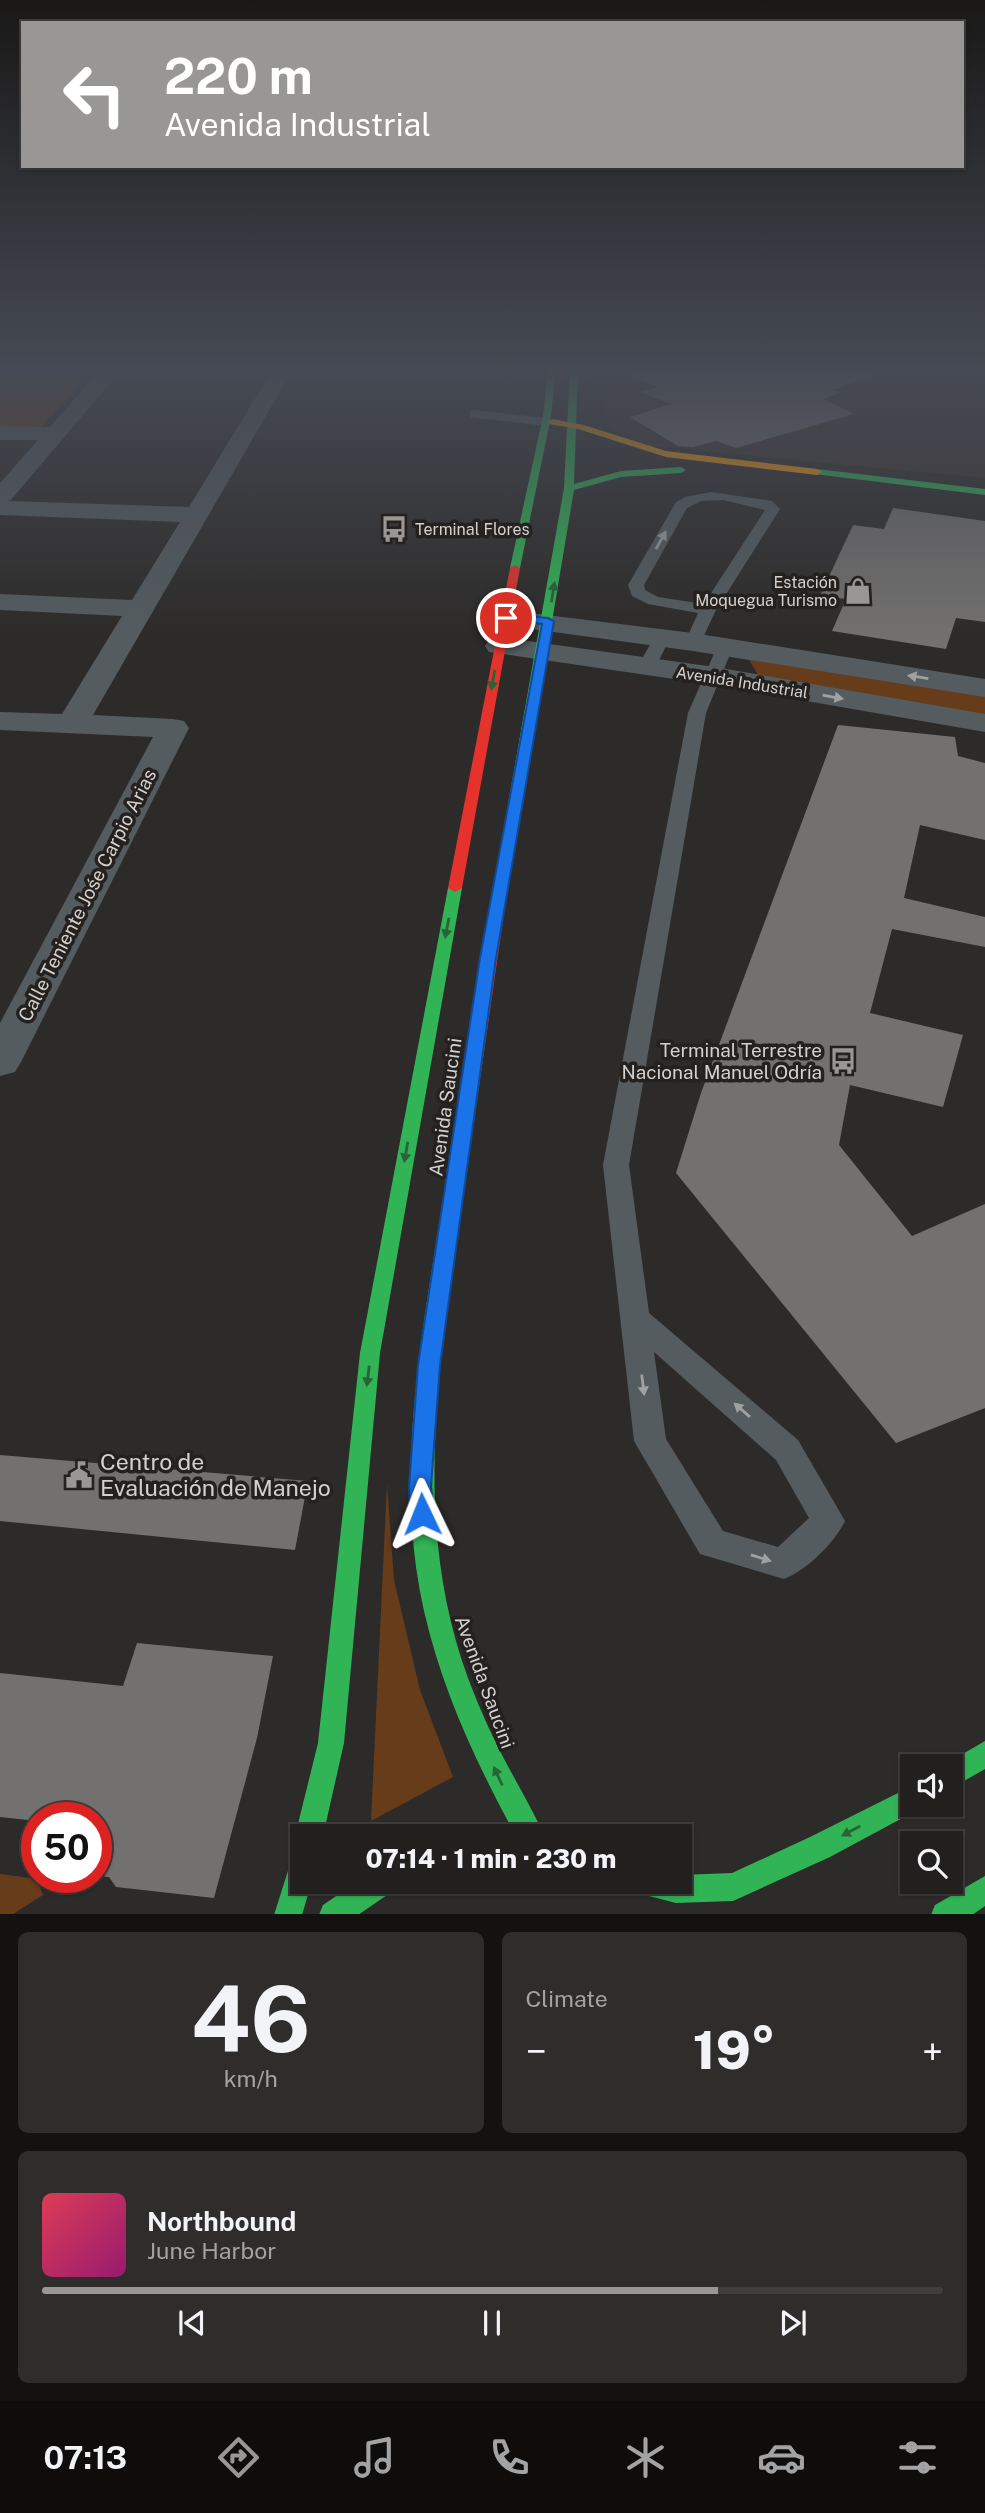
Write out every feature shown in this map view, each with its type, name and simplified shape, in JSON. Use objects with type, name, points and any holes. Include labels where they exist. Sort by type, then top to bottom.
[{"type":"main road","name":"Avenida Saucini","points":[[312,1824],[331,1743],[350,1569],[356,1471],[370,1353],[502,632],[538,458]]},
{"type":"main road","name":"Avenida Saucini","points":[[524,1824],[504,1790],[484,1746],[450,1660],[433,1598],[424,1542],[420,1487],[429,1365],[477,957],[487,899],[548,621],[569,488],[569,458]]},
{"type":"main road","points":[[702,458],[985,492]]},
{"type":"main road","points":[[569,488],[621,474],[688,470],[985,505]]},
{"type":"main road","points":[[453,896],[487,899]]},
{"type":"main road","points":[[442,955],[477,957]]},
{"type":"main road","points":[[963,1768],[985,1754]]},
{"type":"main road","points":[[692,1888],[733,1887],[820,1847],[900,1805]]},
{"type":"main road","points":[[945,1914],[985,1890]]},
{"type":"main road","points":[[288,1914],[294,1894]]},
{"type":"main road","points":[[333,1914],[363,1894]]},
{"type":"main road","points":[[642,1894],[645,1898]]},
{"type":"street","points":[[0,498],[34,458]]},
{"type":"street","points":[[0,721],[72,724],[229,458]]},
{"type":"street","points":[[0,508],[196,514]]},
{"type":"street","points":[[0,602],[141,609]]},
{"type":"street","name":"Avenida Industrial","points":[[502,632],[548,621],[985,688]]},
{"type":"street","name":"Avenida Industrial","points":[[502,632],[542,651],[715,676],[985,723]]},
{"type":"street","name":"Calle Teniente Jośe Carpio Arias","points":[[0,1062],[173,728],[72,724]]},
{"type":"lane","points":[[693,642],[708,610],[773,509],[767,504],[708,496],[690,499],[681,505],[636,584],[638,593],[654,601],[708,610]]},
{"type":"lane","points":[[647,666],[662,638]]},
{"type":"lane","points":[[634,1317],[787,1450],[828,1521],[784,1564],[712,1543],[650,1441],[634,1317],[616,1165],[697,713],[715,676],[725,647]]},
{"type":"shaded area","points":[[780,458],[985,458],[985,478]]},
{"type":"shaded area","points":[[748,658],[985,694],[985,716],[758,675]]},
{"type":"shaded area","points":[[387,1484],[394,1580],[420,1690],[453,1777],[371,1821]]},
{"type":"shaded area","points":[[0,1874],[21,1877],[21,1893],[42,1893],[13,1914],[0,1914]]},
{"type":"building","points":[[893,508],[985,521],[985,622],[956,618],[946,649],[832,631],[846,599],[820,596],[853,525],[884,529]]},
{"type":"building","points":[[838,725],[955,737],[958,756],[985,763],[985,840],[920,825],[904,898],[985,917],[985,947],[892,929],[870,1013],[963,1035],[943,1107],[850,1085],[839,1145],[912,1236],[985,1204],[985,1408],[896,1443],[676,1173],[701,1093]]},
{"type":"building","points":[[0,1455],[308,1481],[295,1550],[0,1521]]},
{"type":"building","points":[[137,1643],[273,1656],[257,1738],[214,1898],[116,1887],[112,1881],[112,1802],[21,1802],[21,1819],[0,1817],[0,1673],[123,1686]]},
{"type":"traffic: fast","points":[[515,568],[538,458]]},
{"type":"traffic: fast","points":[[503,872],[569,488],[570,458]]},
{"type":"traffic: fast","points":[[569,488],[621,474],[681,470]]},
{"type":"traffic: fast","points":[[817,472],[985,492]]},
{"type":"traffic: fast","points":[[312,1824],[331,1743],[370,1353],[455,888]]},
{"type":"traffic: fast","points":[[451,1211],[431,1347],[423,1438],[422,1484],[429,1575],[444,1644],[455,1677],[482,1742],[525,1824]]},
{"type":"traffic: fast","points":[[963,1768],[985,1754]]},
{"type":"traffic: fast","points":[[692,1888],[733,1887],[820,1847],[900,1805]]},
{"type":"traffic: fast","points":[[947,1914],[985,1890]]},
{"type":"traffic: fast","points":[[288,1914],[294,1894]]},
{"type":"traffic: fast","points":[[334,1914],[364,1894]]},
{"type":"traffic: slow","points":[[697,458],[817,472]]},
{"type":"traffic: jam","points":[[455,888],[515,568]]},
{"type":"traffic: jam","points":[[451,1211],[503,872]]},
{"type":"place","name":"Terminal Flores","points":[[394,529]]},
{"type":"place","name":"Estación Moquegua Turismo","points":[[858,591]]},
{"type":"place","name":"Terminal Terrestre Nacional Manuel Odría","points":[[843,1061]]},
{"type":"place","name":"Centro de Evaluación de Manejo","points":[[79,1475]]},
{"type":"route","points":[[422,1514],[420,1487],[429,1365],[488,958],[548,621],[506,618]]}]
